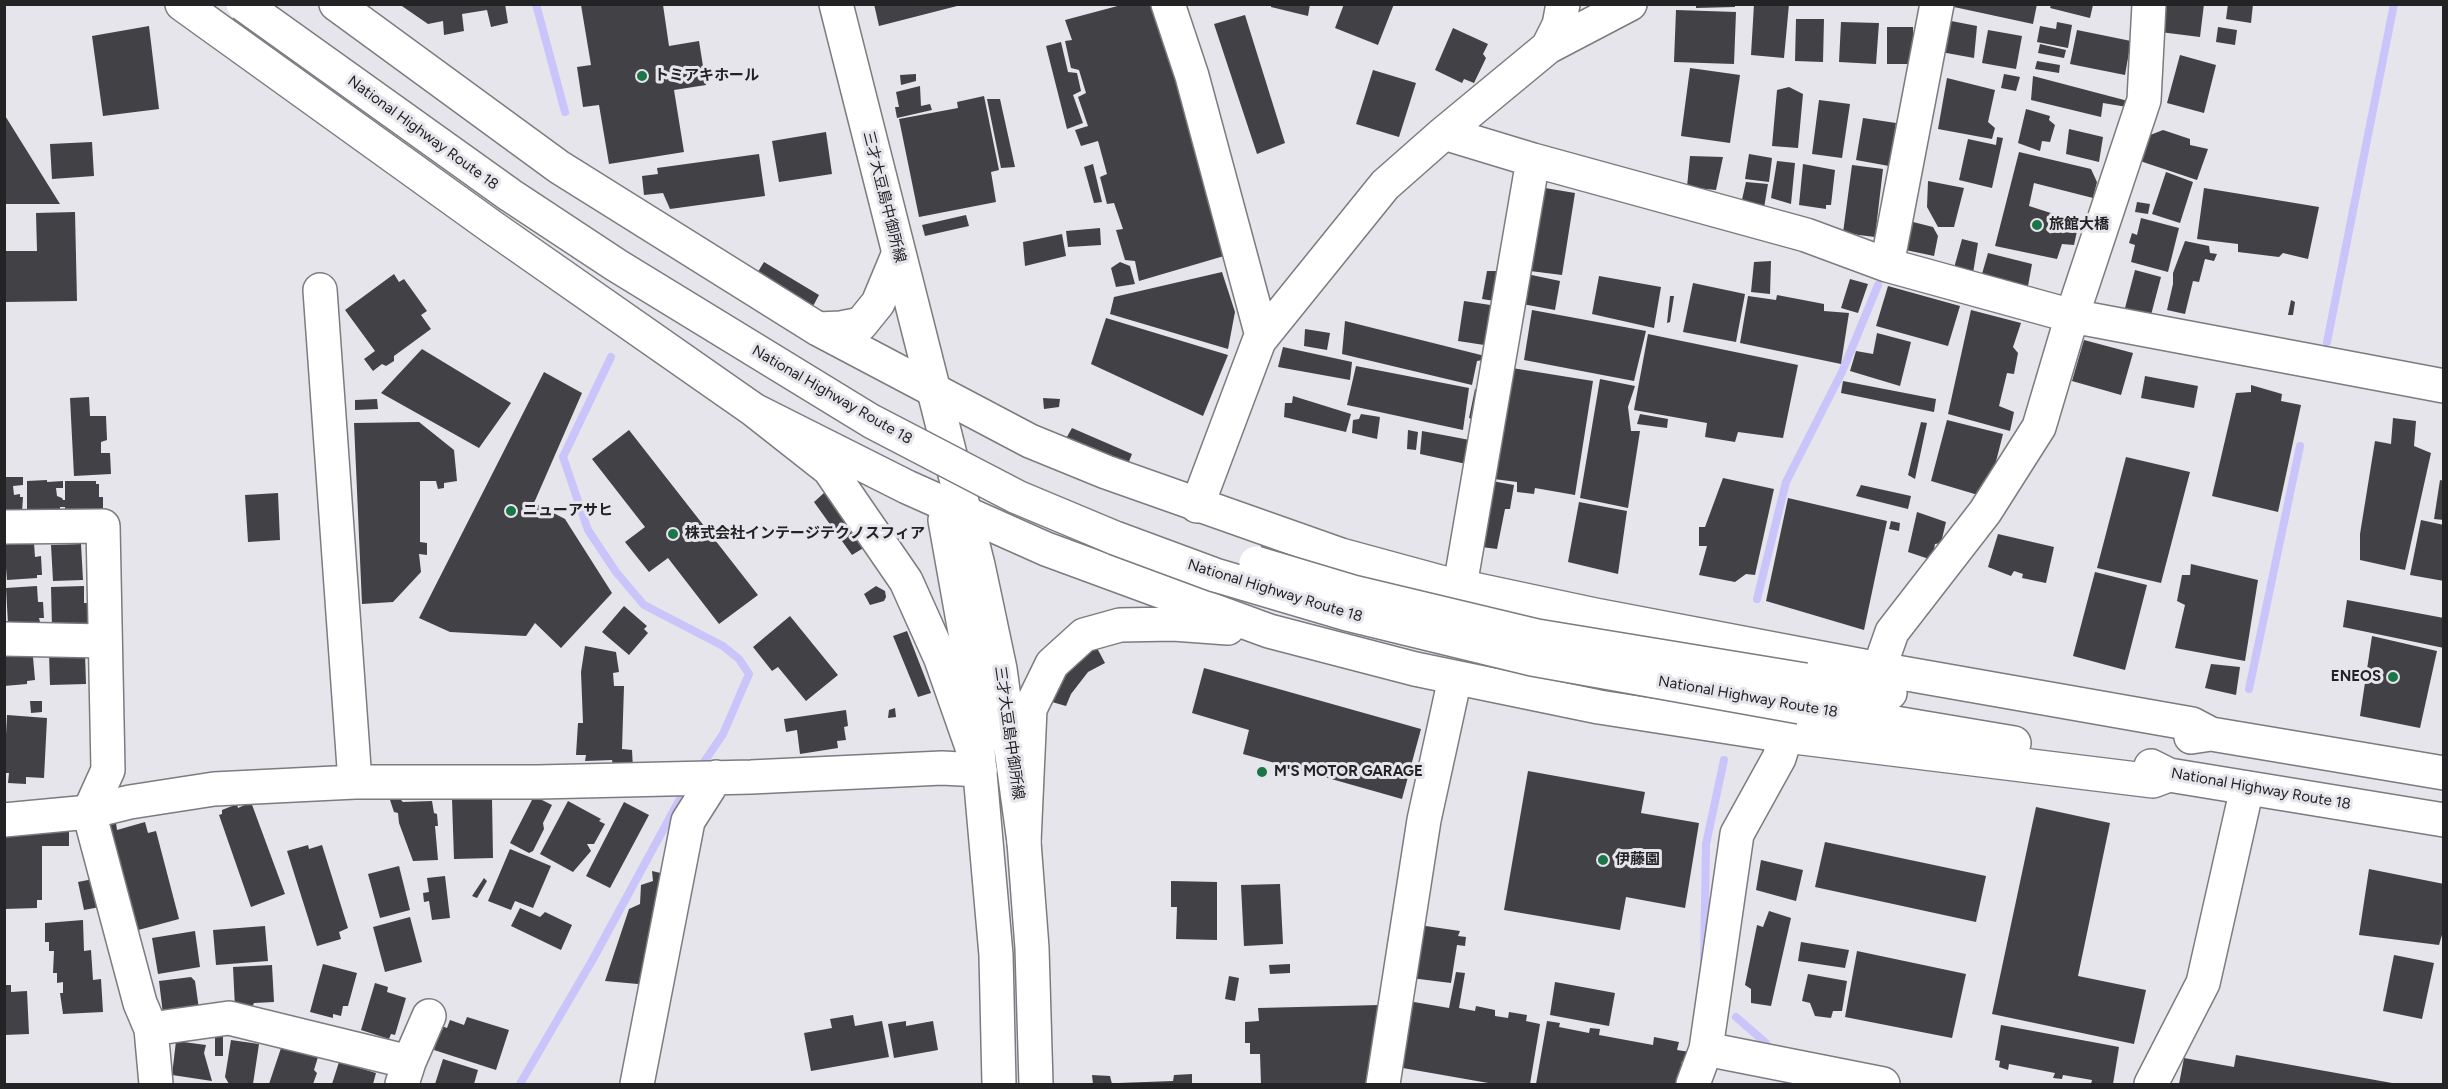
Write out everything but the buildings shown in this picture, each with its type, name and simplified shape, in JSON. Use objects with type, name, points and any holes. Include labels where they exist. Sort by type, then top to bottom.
[{"type":"main road","points":[[4,820],[89,812],[130,802],[214,789],[355,782],[538,783],[751,777],[942,768],[980,770],[941,659],[906,581],[829,469],[754,410],[492,227],[182,4]]},
{"type":"main road","name":"National Highway Route 18","points":[[243,4],[510,195],[626,271],[871,421],[1017,497],[1115,538],[1215,575],[1347,614],[1532,659],[1803,694],[2190,737],[2211,734],[2444,773]]},
{"type":"main road","name":"National Highway Route 18","points":[[266,4],[516,177],[734,318],[877,403],[1025,478],[1221,554],[1353,592],[1537,636],[2155,767],[2169,776],[2444,820]]},
{"type":"main road","points":[[336,4],[559,167],[818,328],[1030,441],[1197,506],[1341,555],[1460,586],[1595,615],[1879,669],[2192,724],[2211,734]]},
{"type":"main road","name":"三才大豆島中御所線","points":[[837,4],[933,388],[953,506],[1000,669],[1024,842],[1032,948],[1036,1084]]},
{"type":"main road","points":[[1168,4],[1192,76],[1262,336]]},
{"type":"main road","points":[[1548,47],[1559,25],[1563,4]]},
{"type":"main road","points":[[1197,506],[1262,336],[1385,185],[1548,47],[1630,4]]},
{"type":"main road","points":[[1887,265],[1937,4]]},
{"type":"main road","points":[[1879,669],[1893,632],[1985,512],[2039,427],[2072,316],[2144,100],[2149,4]]},
{"type":"main road","points":[[1444,133],[1533,160],[1806,235],[1887,265],[2072,316],[2444,386]]},
{"type":"main road","points":[[1460,586],[1533,160]]},
{"type":"main road","points":[[818,328],[841,328],[861,324],[878,303],[898,255]]},
{"type":"main road","points":[[320,290],[355,782]]},
{"type":"main road","points":[[754,410],[800,435],[1046,549],[1269,631],[1455,678],[1599,707],[1786,736],[2153,781],[2169,776]]},
{"type":"main road","name":"三才大豆島中御所線","points":[[953,506],[954,563],[970,660],[996,955],[999,1084]]},
{"type":"main road","points":[[4,527],[103,526],[108,770],[89,812],[140,1003],[151,1029],[156,1084]]},
{"type":"main road","points":[[1024,842],[1030,709],[1052,664],[1084,635],[1120,625],[1173,624],[1269,631]]},
{"type":"main road","points":[[4,639],[104,641]]},
{"type":"main road","points":[[1383,1084],[1424,820],[1455,678]]},
{"type":"main road","points":[[1693,1084],[1706,1049],[1737,834],[1779,758],[1786,736]]},
{"type":"main road","points":[[638,1084],[688,821],[699,778]]},
{"type":"main road","points":[[2151,1084],[2203,983],[2247,788]]},
{"type":"main road","points":[[151,1029],[229,1018],[405,1073],[429,1016]]},
{"type":"main road","points":[[1706,1049],[1883,1084]]},
{"type":"waterway","points":[[536,4],[565,112]]},
{"type":"waterway","points":[[2327,342],[2394,4]]},
{"type":"waterway","points":[[1757,599],[1786,482],[1842,372],[1878,285]]},
{"type":"waterway","points":[[611,357],[563,457],[588,530],[616,572],[644,605],[723,646],[739,659],[749,674],[723,734],[698,771]]},
{"type":"waterway","points":[[2249,689],[2300,446]]},
{"type":"waterway","points":[[1704,960],[1706,844],[1724,760]]},
{"type":"waterway","points":[[520,1084],[593,959],[687,786]]},
{"type":"waterway","points":[[1736,1017],[1766,1043]]},
{"type":"place","name":"トミアキホール","points":[[642,76]]},
{"type":"place","name":"旅館大橋","points":[[2037,225]]},
{"type":"place","name":"ニューアサヒ","points":[[511,511]]},
{"type":"place","name":"株式会社インテージテクノスフィア","points":[[673,534]]},
{"type":"place","name":"ENEOS","points":[[2393,677]]},
{"type":"place","name":"M'S MOTOR GARAGE","points":[[1262,772]]},
{"type":"place","name":"伊藤園","points":[[1603,860]]}]
